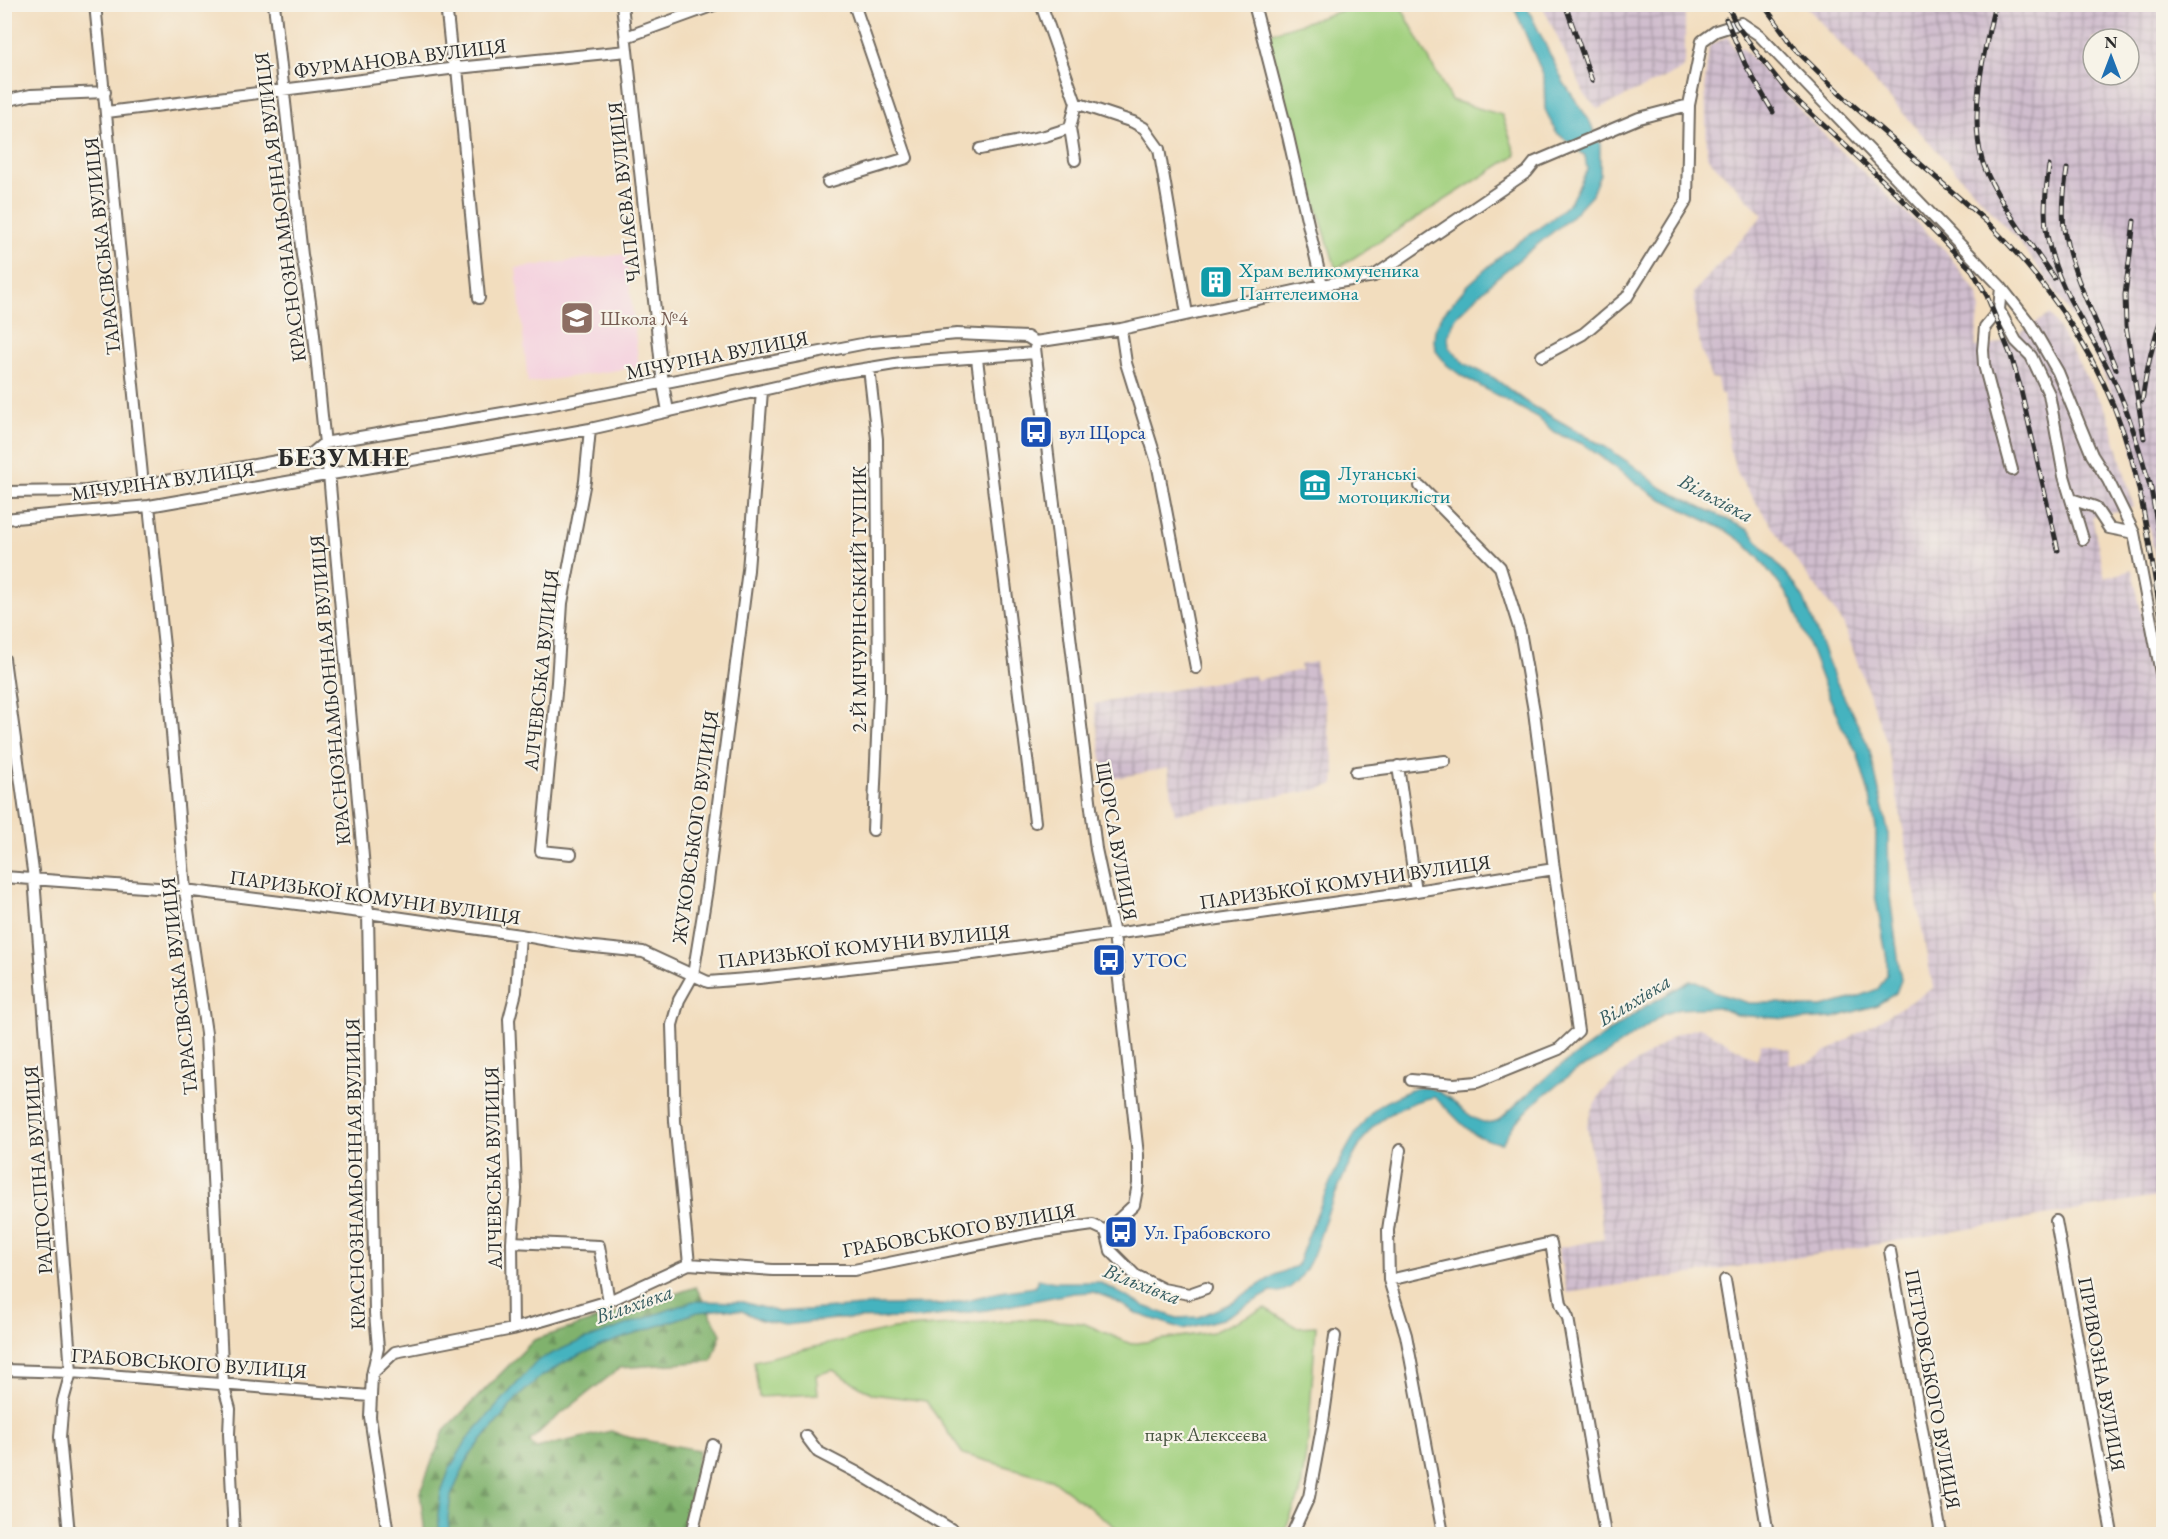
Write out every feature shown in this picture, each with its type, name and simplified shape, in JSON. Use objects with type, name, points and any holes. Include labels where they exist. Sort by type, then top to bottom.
[{"type":"street","name":"ТАРАСІВСЬКА ВУЛИЦЯ","points":[[95,4],[143,485]]},
{"type":"street","name":"КРАСНОЗНАМЬОННАЯ ВУЛИЦЯ","points":[[274,4],[329,474],[368,913],[375,1313],[378,1348],[372,1375],[370,1417],[388,1534]]},
{"type":"street","points":[[446,4],[452,60],[457,68],[479,298]]},
{"type":"street","name":"ЧАПАЄВА ВУЛИЦЯ","points":[[622,4],[663,384],[668,411]]},
{"type":"street","points":[[626,37],[717,4]]},
{"type":"street","points":[[828,182],[907,158],[854,4]]},
{"type":"street","points":[[1041,4],[1076,103],[1070,128],[1075,160]]},
{"type":"street","points":[[1254,4],[1288,136],[1322,285]]},
{"type":"street","points":[[1542,356],[1583,334],[1627,297],[1687,200],[1689,105],[1702,41],[1716,30],[1741,23],[1759,35],[2001,287],[2031,325],[2058,372],[2092,455],[2108,480],[2134,533],[2163,689]]},
{"type":"street","name":"ФУРМАНОВА ВУЛИЦЯ","points":[[107,112],[457,68],[627,51]]},
{"type":"street","points":[[4,101],[31,95],[105,92]]},
{"type":"street","points":[[1076,103],[1144,128],[1159,149],[1187,314]]},
{"type":"street","name":"МІЧУРІНА ВУЛИЦЯ","points":[[4,519],[149,506],[590,429],[832,374],[902,363],[977,359],[1322,285],[1374,276],[1527,172],[1535,162],[1639,118],[1689,105]]},
{"type":"street","points":[[980,149],[1045,136],[1070,128]]},
{"type":"street","points":[[2001,287],[1999,310],[2016,341],[2031,356],[2049,394],[2061,459],[2083,539]]},
{"type":"street","points":[[1999,310],[1985,327],[1983,350],[1987,376],[2012,470]]},
{"type":"street","points":[[1120,328],[1126,363],[1157,462],[1196,668]]},
{"type":"street","name":"МІЧУРІНА ВУЛИЦЯ","points":[[121,486],[143,485],[310,455],[324,443],[663,384],[872,342],[957,334],[1027,337],[1035,348]]},
{"type":"street","name":"ЩОРСА ВУЛИЦЯ","points":[[1035,348],[1096,849],[1114,934],[1138,1155],[1138,1184],[1134,1205],[1106,1231]]},
{"type":"street","points":[[977,359],[1035,822]]},
{"type":"street","name":"2-Й МІЧУРІНСЬКИЙ ТУПИК","points":[[869,368],[877,439],[879,692],[873,830]]},
{"type":"street","name":"ЖУКОВСЬКОГО ВУЛИЦЯ","points":[[689,1264],[675,1121],[672,1025],[680,1000],[693,975],[707,889],[748,570],[762,391]]},
{"type":"street","name":"АЛЧЕВСЬКА ВУЛИЦЯ","points":[[571,854],[541,851],[562,603],[585,481],[590,429]]},
{"type":"street","points":[[1412,1080],[1454,1084],[1477,1083],[1559,1049],[1578,1031],[1534,711],[1520,632],[1500,567],[1420,486]]},
{"type":"street","name":"МІЧУРІНА ВУЛИЦЯ","points":[[4,492],[86,491],[109,488]]},
{"type":"street","points":[[2071,499],[2095,507],[2109,528],[2134,533]]},
{"type":"street","name":"ТАРАСІВСЬКА ВУЛИЦЯ","points":[[149,506],[168,684],[185,890],[206,1033],[223,1384],[230,1409],[234,1534]]},
{"type":"street","name":"РАДГОСПНА ВУЛИЦЯ","points":[[4,659],[34,878],[70,1372],[63,1401],[60,1437],[69,1534]]},
{"type":"street","points":[[1356,772],[1445,761]]},
{"type":"street","points":[[1398,766],[1416,891]]},
{"type":"street","name":"ПАРИЗЬКОЇ КОМУНИ ВУЛИЦЯ","points":[[4,877],[185,890],[368,913],[575,945],[643,952],[708,982],[973,954],[1554,869]]},
{"type":"street","name":"АЛЧЕВСЬКА ВУЛИЦЯ","points":[[513,1329],[512,1242],[516,1189],[509,1019],[516,992],[520,935]]},
{"type":"street","points":[[1400,1150],[1388,1230],[1389,1280],[1406,1335],[1443,1534]]},
{"type":"street","name":"ПРИВОЗНА ВУЛИЦЯ","points":[[2056,1221],[2112,1534]]},
{"type":"street","name":"ГРАБОВСЬКОГО ВУЛИЦЯ","points":[[372,1375],[395,1352],[513,1329],[609,1301],[689,1264],[773,1270],[854,1270],[1036,1233],[1093,1225],[1106,1231]]},
{"type":"street","points":[[1106,1231],[1111,1251],[1136,1275],[1164,1289],[1189,1294],[1206,1288]]},
{"type":"street","points":[[512,1242],[599,1245],[609,1301]]},
{"type":"street","points":[[1389,1280],[1551,1243],[1561,1304],[1568,1318],[1605,1534]]},
{"type":"street","name":"ПЕТРОВСЬКОГО ВУЛИЦЯ","points":[[1890,1251],[1941,1534]]},
{"type":"street","points":[[1725,1280],[1768,1534]]},
{"type":"street","points":[[1293,1534],[1309,1497],[1335,1336]]},
{"type":"street","name":"ГРАБОВСЬКОГО ВУЛИЦЯ","points":[[4,1370],[70,1372],[370,1396]]},
{"type":"street","points":[[806,1436],[818,1452],[858,1473],[959,1534]]},
{"type":"street","points":[[692,1534],[713,1445]]},
{"type":"shaded area","points":[[1542,5],[1685,5],[1685,63],[1681,70],[1598,109],[1586,97]]},
{"type":"shaded area","points":[[1805,5],[2163,5],[2163,597],[2129,430],[2088,341],[2047,279],[2015,237]]},
{"type":"shaded area","points":[[1728,36],[1735,50],[1742,47],[1813,124],[1945,250],[1978,294],[1980,308],[1975,347],[1986,348],[2019,333],[2050,314],[2108,414],[2134,507],[2092,517],[2105,578],[2132,570],[2146,633],[2163,770],[2163,893],[2154,895],[2164,983],[2163,1196],[1808,1256],[1567,1293],[1558,1248],[1604,1239],[1587,1125],[1591,1111],[1601,1093],[1626,1070],[1677,1034],[1700,1027],[1757,1060],[1761,1043],[1791,1050],[1789,1065],[1808,1063],[1933,988],[1887,743],[1843,623],[1784,544],[1739,477],[1729,448],[1724,394],[1720,394],[1717,379],[1711,378],[1701,350],[1694,292],[1763,215],[1707,157],[1705,82],[1709,46]]},
{"type":"shaded area","name":"Школа №4","points":[[626,254],[639,367],[528,383],[516,268]]},
{"type":"shaded area","points":[[1315,662],[1318,684],[1324,699],[1335,771],[1334,784],[1320,789],[1175,814],[1168,768],[1105,780],[1094,704],[1254,675],[1257,680],[1301,670],[1300,665]]},
{"type":"green space","points":[[1360,5],[1400,5],[1451,100],[1502,115],[1516,155],[1336,269],[1264,35]]},
{"type":"green space","points":[[696,1287],[721,1334],[712,1361],[620,1368],[547,1425],[529,1442],[536,1448],[611,1431],[627,1437],[699,1450],[684,1534],[425,1534],[420,1492],[444,1431],[534,1340]]},
{"type":"green space","name":"парк Алєксєєва","points":[[1265,1308],[1296,1327],[1316,1326],[1308,1440],[1300,1495],[1283,1534],[1125,1534],[1051,1479],[963,1454],[926,1401],[873,1394],[833,1370],[816,1375],[818,1394],[759,1397],[754,1361],[893,1329],[1034,1319],[1083,1323],[1131,1344],[1213,1332]]},
{"type":"water","points":[[1513,5],[1526,5],[1564,83],[1589,120],[1600,144],[1600,174],[1592,194],[1570,218],[1495,279],[1456,317],[1448,336],[1449,347],[1465,364],[1494,378],[1526,402],[1607,448],[1662,488],[1749,530],[1795,585],[1804,599],[1834,677],[1869,747],[1888,831],[1889,889],[1901,980],[1896,993],[1877,1005],[1833,1018],[1800,1020],[1736,1015],[1718,1007],[1679,1009],[1664,1014],[1599,1059],[1577,1070],[1537,1101],[1515,1123],[1502,1143],[1490,1141],[1472,1132],[1434,1097],[1407,1105],[1380,1121],[1362,1142],[1328,1212],[1310,1261],[1299,1279],[1287,1289],[1271,1292],[1222,1319],[1183,1329],[1138,1314],[1112,1299],[1093,1292],[1073,1293],[987,1310],[919,1318],[835,1319],[786,1325],[761,1320],[742,1311],[724,1309],[698,1312],[600,1346],[567,1361],[539,1378],[518,1397],[469,1456],[451,1496],[448,1517],[449,1530],[452,1534],[440,1534],[438,1515],[441,1492],[450,1468],[468,1438],[538,1360],[573,1344],[693,1301],[743,1302],[779,1312],[876,1305],[949,1304],[1000,1292],[1035,1287],[1038,1279],[1056,1282],[1099,1282],[1144,1306],[1177,1318],[1199,1317],[1229,1304],[1275,1275],[1297,1266],[1331,1181],[1354,1136],[1378,1107],[1403,1093],[1419,1088],[1430,1088],[1448,1097],[1476,1119],[1483,1122],[1499,1120],[1551,1073],[1646,1006],[1690,981],[1697,981],[1716,993],[1749,1003],[1780,1003],[1799,1007],[1822,1007],[1878,989],[1887,975],[1887,959],[1875,894],[1876,827],[1870,797],[1857,752],[1842,727],[1792,601],[1759,558],[1744,543],[1725,530],[1652,494],[1583,444],[1555,433],[1537,417],[1462,376],[1447,365],[1436,351],[1435,329],[1442,315],[1467,286],[1506,251],[1553,218],[1571,201],[1587,170],[1585,156],[1556,132],[1545,109],[1544,77]]},
{"type":"railway","points":[[1565,4],[1592,81]]},
{"type":"railway","points":[[1727,4],[1736,24],[1787,91],[1893,190],[1972,270],[1987,296],[2011,356],[2058,550]]},
{"type":"railway","points":[[1763,4],[1797,51],[1846,99],[1989,224],[2013,249],[2036,276],[2076,333],[2108,394],[2132,460],[2146,525],[2164,635]]},
{"type":"railway","points":[[1995,4],[1980,82],[1978,142],[1987,174],[2004,204],[2054,278]]},
{"type":"railway","points":[[1726,19],[1745,64],[1773,112]]},
{"type":"railway","points":[[2049,166],[2045,218],[2052,257],[2069,297],[2120,394],[2151,490]]},
{"type":"railway","points":[[2067,169],[2063,214],[2068,246],[2079,282],[2116,369]]},
{"type":"railway","points":[[2134,221],[2125,295],[2126,326],[2144,438]]},
{"type":"railway","points":[[2142,401],[2150,356],[2164,311]]},
{"type":"railway","points":[[2150,483],[2164,563]]},
{"type":"place","name":"Храм великомученика Пантелеимона","points":[[1216,282]]},
{"type":"place","name":"Школа №4","points":[[577,318]]},
{"type":"place","name":"вул Щорса","points":[[1036,432]]},
{"type":"place","name":"Луганські мотоциклісти","points":[[1315,485]]},
{"type":"place","name":"УТОС","points":[[1109,960]]},
{"type":"place","name":"Ул. Грабовского","points":[[1121,1232]]},
{"type":"district","name":"БЕЗУМНЕ","points":[[344,457]]},
{"type":"water label","name":"Вільхівка","points":[[1716,498]]},
{"type":"water label","name":"Вільхівка","points":[[1634,1000]]},
{"type":"water label","name":"Вільхівка","points":[[1142,1284]]},
{"type":"water label","name":"Вільхівка","points":[[634,1304]]}]
